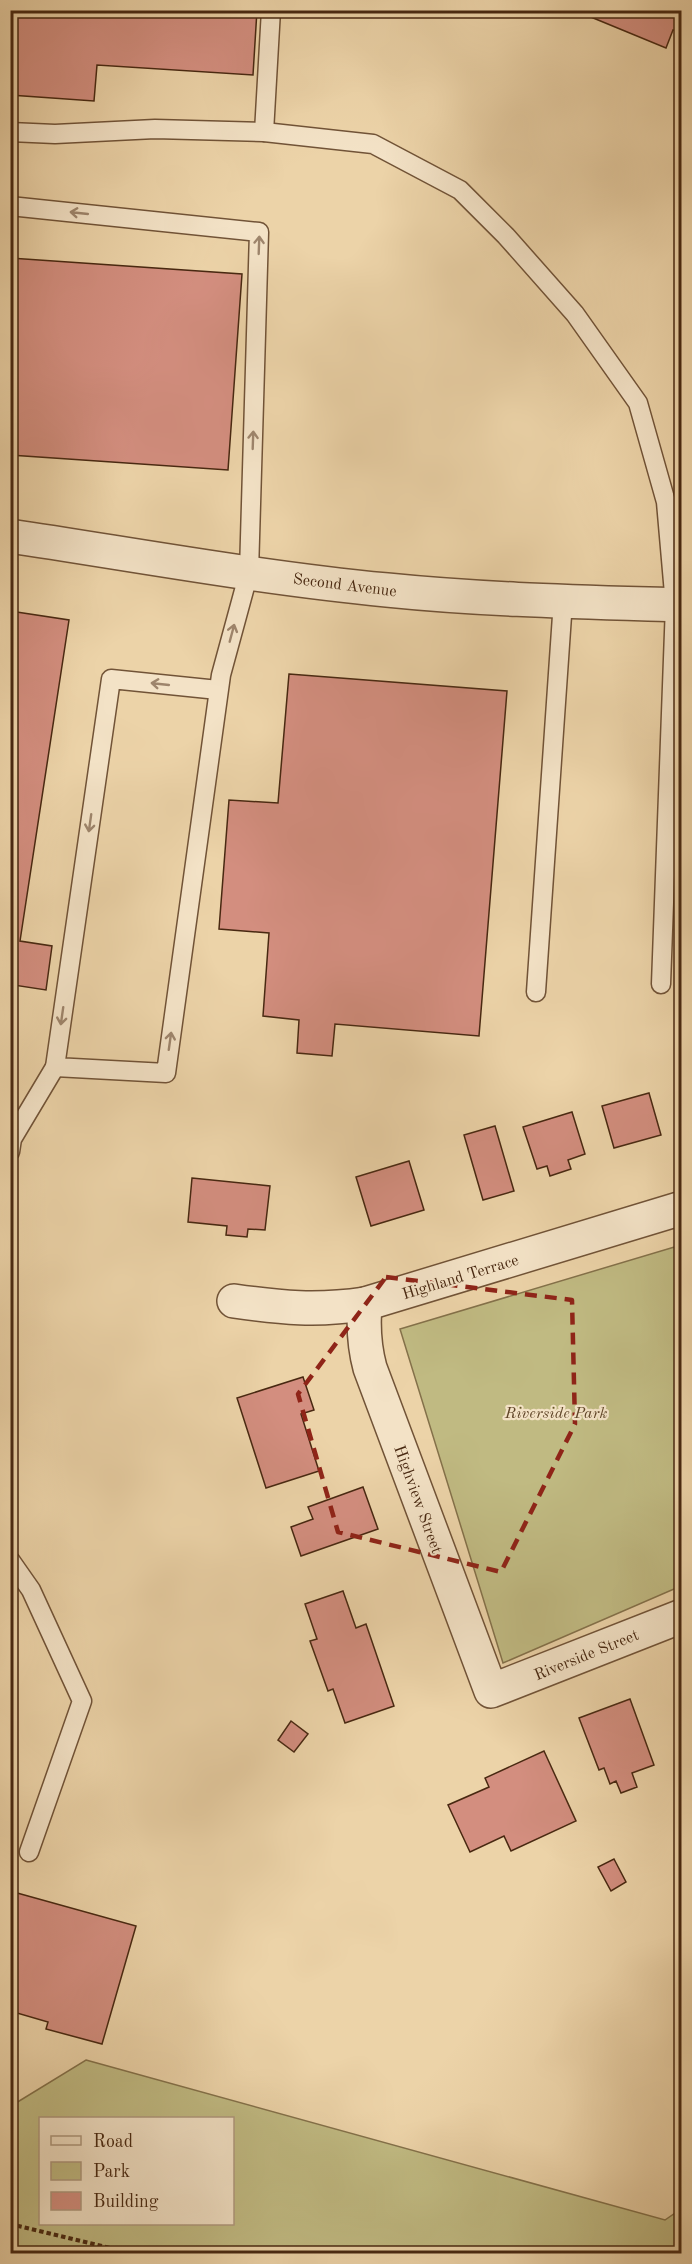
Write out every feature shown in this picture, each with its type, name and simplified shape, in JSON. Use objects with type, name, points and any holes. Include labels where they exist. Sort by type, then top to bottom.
[{"type":"street","name":"Second Avenue","points":[[10,536],[249,572],[389,590],[563,601],[678,605]]},
{"type":"street","name":"Highland Terrace","points":[[234,1301],[311,1310],[365,1304],[681,1208]]},
{"type":"street","name":"Highview Street","points":[[365,1304],[363,1331],[370,1368],[491,1691]]},
{"type":"street","name":"Riverside Street","points":[[491,1691],[681,1616]]},
{"type":"lane","points":[[264,132],[271,10]]},
{"type":"lane","points":[[10,132],[55,134],[155,129],[264,132],[373,144],[460,190],[506,236],[576,314],[638,403],[666,502],[678,605],[661,984]]},
{"type":"lane","points":[[10,206],[260,232],[249,572],[218,690],[166,1073],[55,1067]]},
{"type":"lane","points":[[536,992],[563,601]]},
{"type":"lane","points":[[10,1152],[12,1139],[55,1067],[111,679],[218,690]]},
{"type":"lane","points":[[10,1560],[31,1590],[82,1701],[29,1852]]},
{"type":"path","points":[[10,2224],[135,2253]]},
{"type":"highlighted area","points":[[386,1277],[572,1300],[575,1424],[501,1572],[338,1532],[298,1394]]},
{"type":"green space","name":"Riverside Park","points":[[681,1245],[681,1586],[503,1663],[400,1329]]},
{"type":"green space","points":[[86,2060],[665,2220],[681,2209],[681,2253],[11,2253],[11,2106]]},
{"type":"building","points":[[10,10],[257,10],[253,75],[97,65],[94,101],[10,95]]},
{"type":"building","points":[[588,10],[682,10],[682,33],[673,30],[666,48],[586,15]]},
{"type":"building","points":[[10,258],[242,274],[228,470],[10,455]]},
{"type":"building","points":[[10,611],[69,620],[20,941],[52,946],[46,990],[14,985],[10,1007]]},
{"type":"building","points":[[289,674],[507,691],[479,1036],[335,1024],[332,1056],[297,1053],[299,1020],[263,1016],[269,933],[219,929],[229,800],[278,803]]},
{"type":"building","points":[[649,1093],[661,1135],[614,1148],[602,1106]]},
{"type":"building","points":[[572,1112],[585,1154],[568,1160],[571,1169],[550,1176],[547,1166],[537,1169],[523,1127]]},
{"type":"building","points":[[495,1126],[514,1191],[483,1200],[464,1135]]},
{"type":"building","points":[[409,1161],[424,1210],[371,1226],[356,1177]]},
{"type":"building","points":[[192,1178],[270,1186],[265,1230],[248,1229],[247,1237],[226,1235],[227,1226],[188,1222]]},
{"type":"building","points":[[303,1377],[314,1410],[301,1414],[319,1471],[266,1488],[237,1398]]},
{"type":"building","points":[[363,1487],[378,1529],[301,1556],[291,1527],[313,1519],[308,1507]]},
{"type":"building","points":[[343,1591],[356,1628],[366,1624],[394,1706],[345,1723],[333,1689],[328,1691],[310,1641],[317,1639],[305,1604]]},
{"type":"building","points":[[630,1699],[654,1765],[632,1773],[637,1787],[621,1793],[616,1781],[610,1784],[604,1768],[599,1770],[579,1718]]},
{"type":"building","points":[[291,1721],[308,1734],[294,1752],[278,1740]]},
{"type":"building","points":[[544,1751],[576,1821],[511,1851],[504,1836],[470,1852],[448,1805],[489,1787],[485,1778]]},
{"type":"building","points":[[614,1859],[626,1882],[611,1891],[598,1867]]},
{"type":"building","points":[[10,1891],[136,1926],[102,2044],[46,2029],[48,2022],[10,2011]]}]
